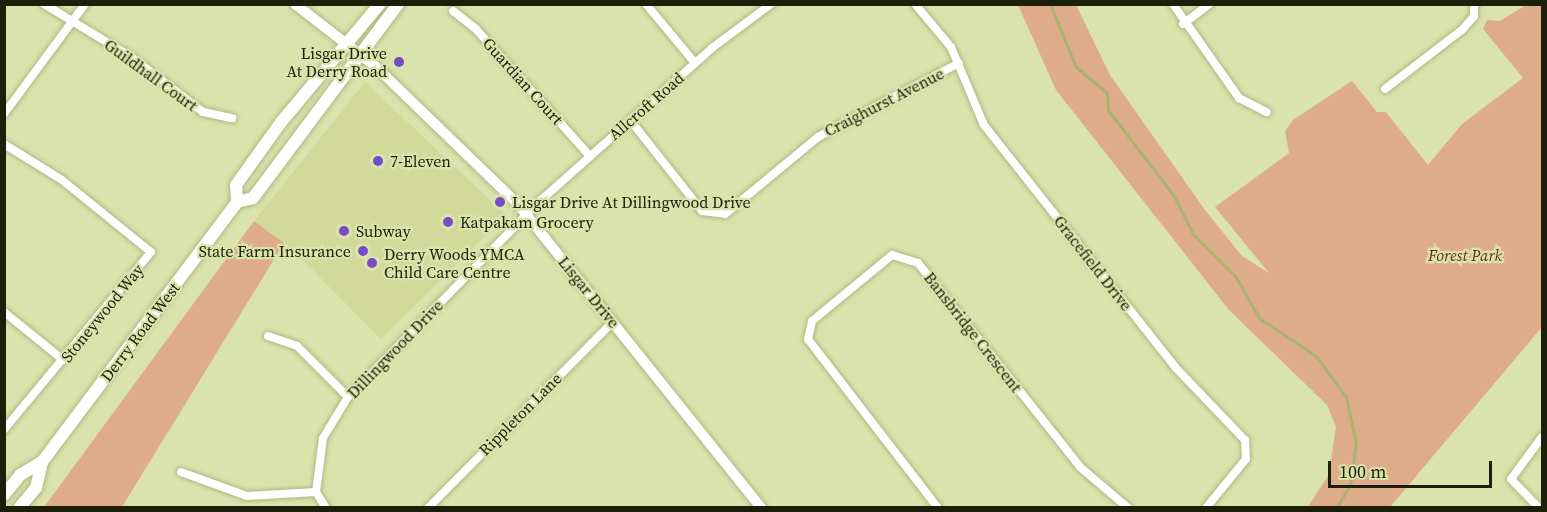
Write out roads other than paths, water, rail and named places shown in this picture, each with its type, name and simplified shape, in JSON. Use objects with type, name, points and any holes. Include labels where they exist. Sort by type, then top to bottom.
[{"type":"main road","name":"Derry Road West","points":[[237,202],[236,185],[380,4]]},
{"type":"main road","name":"Derry Road West","points":[[4,495],[20,475],[42,462],[237,202],[253,198],[362,56],[398,4]]},
{"type":"main road","name":"Derry Road West","points":[[19,507],[36,488],[42,462]]},
{"type":"street","name":"Guildhall Court","points":[[44,4],[74,22],[203,112],[232,118]]},
{"type":"street","points":[[4,114],[74,22],[85,4]]},
{"type":"street","name":"Lisgar Drive","points":[[295,4],[346,46],[362,56],[446,131],[527,214],[761,507]]},
{"type":"street","points":[[646,4],[695,63]]},
{"type":"street","name":"Allcroft Road","points":[[527,214],[695,63],[771,4]]},
{"type":"street","name":"Gracefield Drive","points":[[915,4],[941,32],[959,63],[984,124],[1175,367],[1245,440],[1246,459],[1206,507]]},
{"type":"street","points":[[1173,4],[1183,24],[1239,98],[1267,112]]},
{"type":"street","points":[[1183,24],[1209,4]]},
{"type":"street","points":[[1385,89],[1471,22],[1474,4]]},
{"type":"street","name":"Guardian Court","points":[[453,11],[475,28],[590,156]]},
{"type":"street","name":"Craighurst Avenue","points":[[630,120],[702,211],[725,214],[818,137],[959,63]]},
{"type":"street","name":"Stoneywood Way","points":[[4,144],[62,180],[152,252],[4,430]]},
{"type":"street","name":"Dillingwood Drive","points":[[316,492],[326,430],[348,397],[527,214]]},
{"type":"street","name":"Bansbridge Crescent","points":[[938,507],[808,339],[812,321],[892,255],[918,263],[1080,467],[1128,507]]},
{"type":"street","points":[[4,312],[63,360]]},
{"type":"street","name":"Rippleton Lane","points":[[428,507],[613,322]]},
{"type":"street","points":[[268,336],[297,346],[348,397]]},
{"type":"street","points":[[1539,507],[1511,479],[1542,437]]},
{"type":"street","points":[[181,472],[247,496],[316,492],[326,507]]},
{"type":"waterway","points":[[1050,4],[1076,67],[1107,93],[1108,110],[1174,196],[1193,234],[1236,277],[1259,318],[1316,356],[1346,397],[1356,443],[1350,485],[1336,508]]},
{"type":"place","name":"Lisgar Drive At Derry Road","points":[[399,62]]},
{"type":"place","name":"7-Eleven","points":[[378,161]]},
{"type":"place","name":"Lisgar Drive At Dillingwood Drive","points":[[500,202]]},
{"type":"place","name":"Katpakam Grocery","points":[[448,222]]},
{"type":"place","name":"Subway","points":[[344,231]]},
{"type":"place","name":"State Farm Insurance","points":[[363,251]]},
{"type":"place","name":"Derry Woods YMCA Child Care Centre","points":[[372,263]]},
{"type":"park label","name":"Forest Park","points":[[1465,255]]}]
